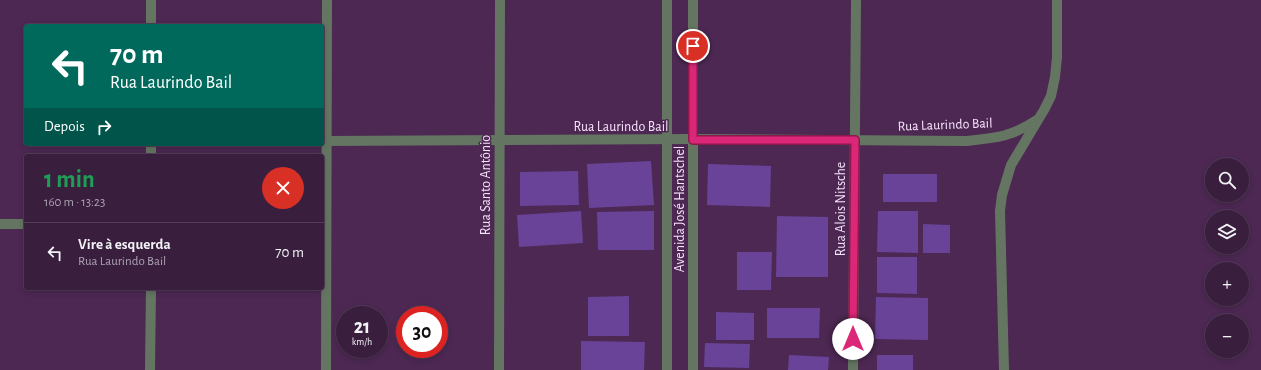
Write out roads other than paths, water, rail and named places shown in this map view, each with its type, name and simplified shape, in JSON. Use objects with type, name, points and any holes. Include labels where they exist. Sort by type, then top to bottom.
[{"type":"street","points":[[151,24],[152,0]]},
{"type":"street","points":[[326,370],[324,141],[327,0]]},
{"type":"street","name":"Rua Santo Antônio","points":[[499,370],[500,0]]},
{"type":"street","name":"Avenida José Hantschel","points":[[667,0],[667,370]]},
{"type":"street","name":"Avenida José Hantschel","points":[[692,370],[693,0]]},
{"type":"street","name":"Rua Alois Nitsche","points":[[853,370],[856,0]]},
{"type":"street","points":[[1004,370],[1000,211],[1002,195],[1012,166],[1051,96],[1057,57],[1057,0]]},
{"type":"street","name":"Rua Laurindo Bail","points":[[324,141],[966,141],[1007,135],[1022,129],[1037,120]]},
{"type":"street","points":[[0,224],[24,224]]},
{"type":"street","points":[[150,370],[151,290]]}]
